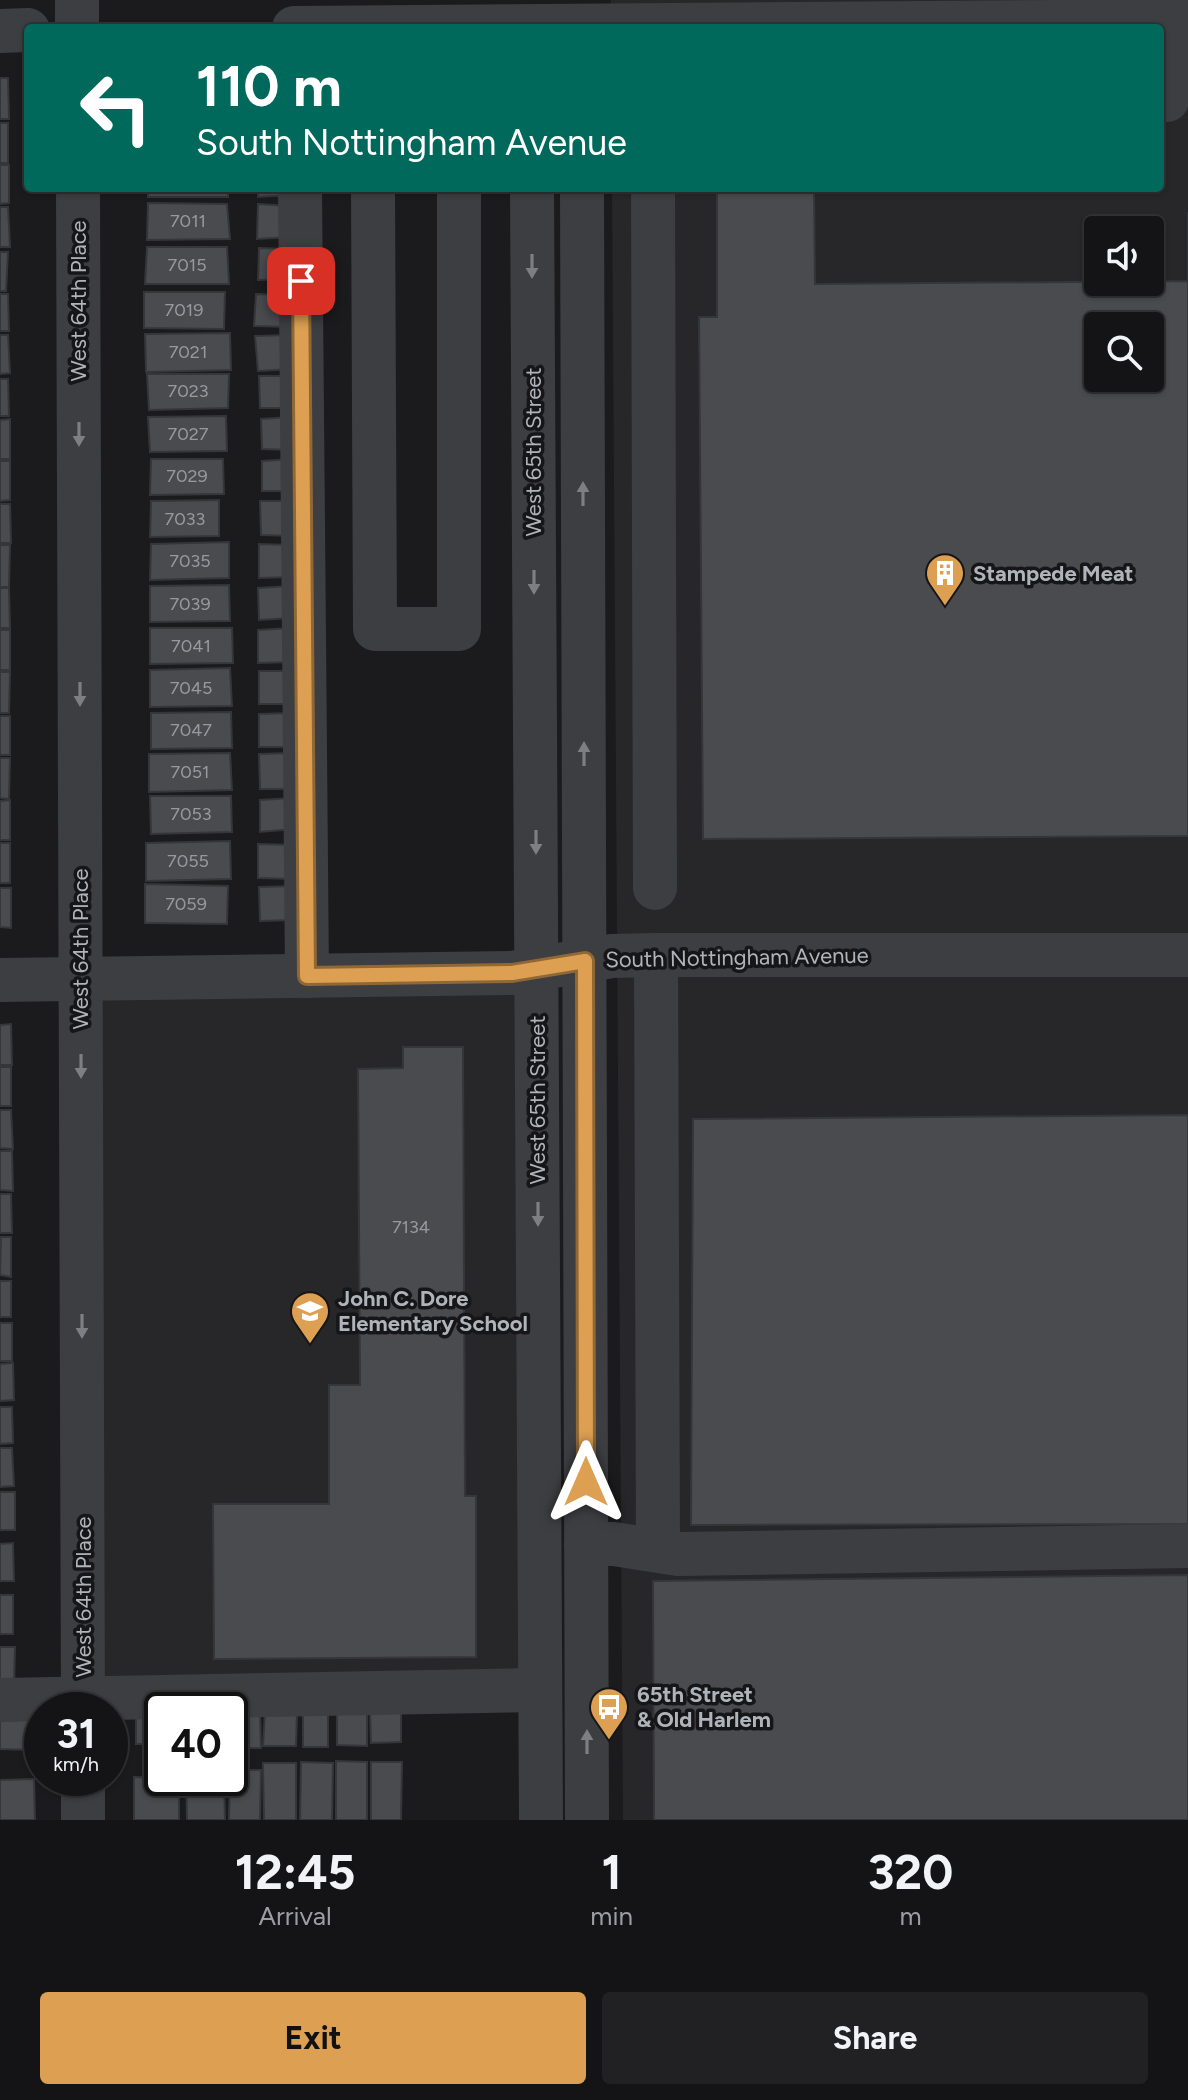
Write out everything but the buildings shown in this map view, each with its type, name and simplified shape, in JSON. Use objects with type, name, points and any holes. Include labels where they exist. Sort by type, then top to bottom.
[{"type":"street","points":[[77,0],[77,24]]},
{"type":"street","points":[[277,24],[278,0]]},
{"type":"street","points":[[347,0],[347,24]]},
{"type":"street","points":[[470,24],[531,18],[843,19],[995,11],[1179,14],[1172,100]]},
{"type":"street","points":[[0,31],[24,30]]},
{"type":"street","name":"West 64th Place","points":[[78,192],[83,1692]]},
{"type":"street","points":[[300,192],[307,976]]},
{"type":"street","points":[[373,192],[375,629],[459,629],[459,192]]},
{"type":"street","name":"West 65th Street","points":[[532,192],[541,1820]]},
{"type":"street","points":[[582,192],[587,1820]]},
{"type":"street","points":[[653,192],[655,888]]},
{"type":"street","points":[[656,955],[658,1549]]},
{"type":"street","name":"South Nottingham Avenue","points":[[0,980],[512,973],[612,956],[656,955],[1188,955]]},
{"type":"street","points":[[586,1544],[614,1544],[678,1554],[1188,1546]]},
{"type":"street","points":[[128,1703],[540,1690]]},
{"type":"street","points":[[0,1700],[24,1701]]},
{"type":"street","points":[[83,1796],[83,1820]]},
{"type":"shaded area","points":[[611,0],[1188,0],[1188,1820],[623,1820],[612,192],[1164,192],[1164,24],[611,24]]},
{"type":"shaded area","name":"John C. Dore Elementary School","points":[[521,994],[523,1690],[248,1695],[248,1692],[144,1692],[144,1697],[128,1698],[128,1692],[102,1692],[94,999]]},
{"type":"place","name":"Stampede Meat","points":[[945,607]]},
{"type":"place","name":"John C. Dore Elementary School","points":[[310,1345]]},
{"type":"place","name":"65th Street & Old Harlem","points":[[609,1741]]},
{"type":"route","points":[[301,281],[307,976],[512,973],[585,961],[586,1482]]}]
